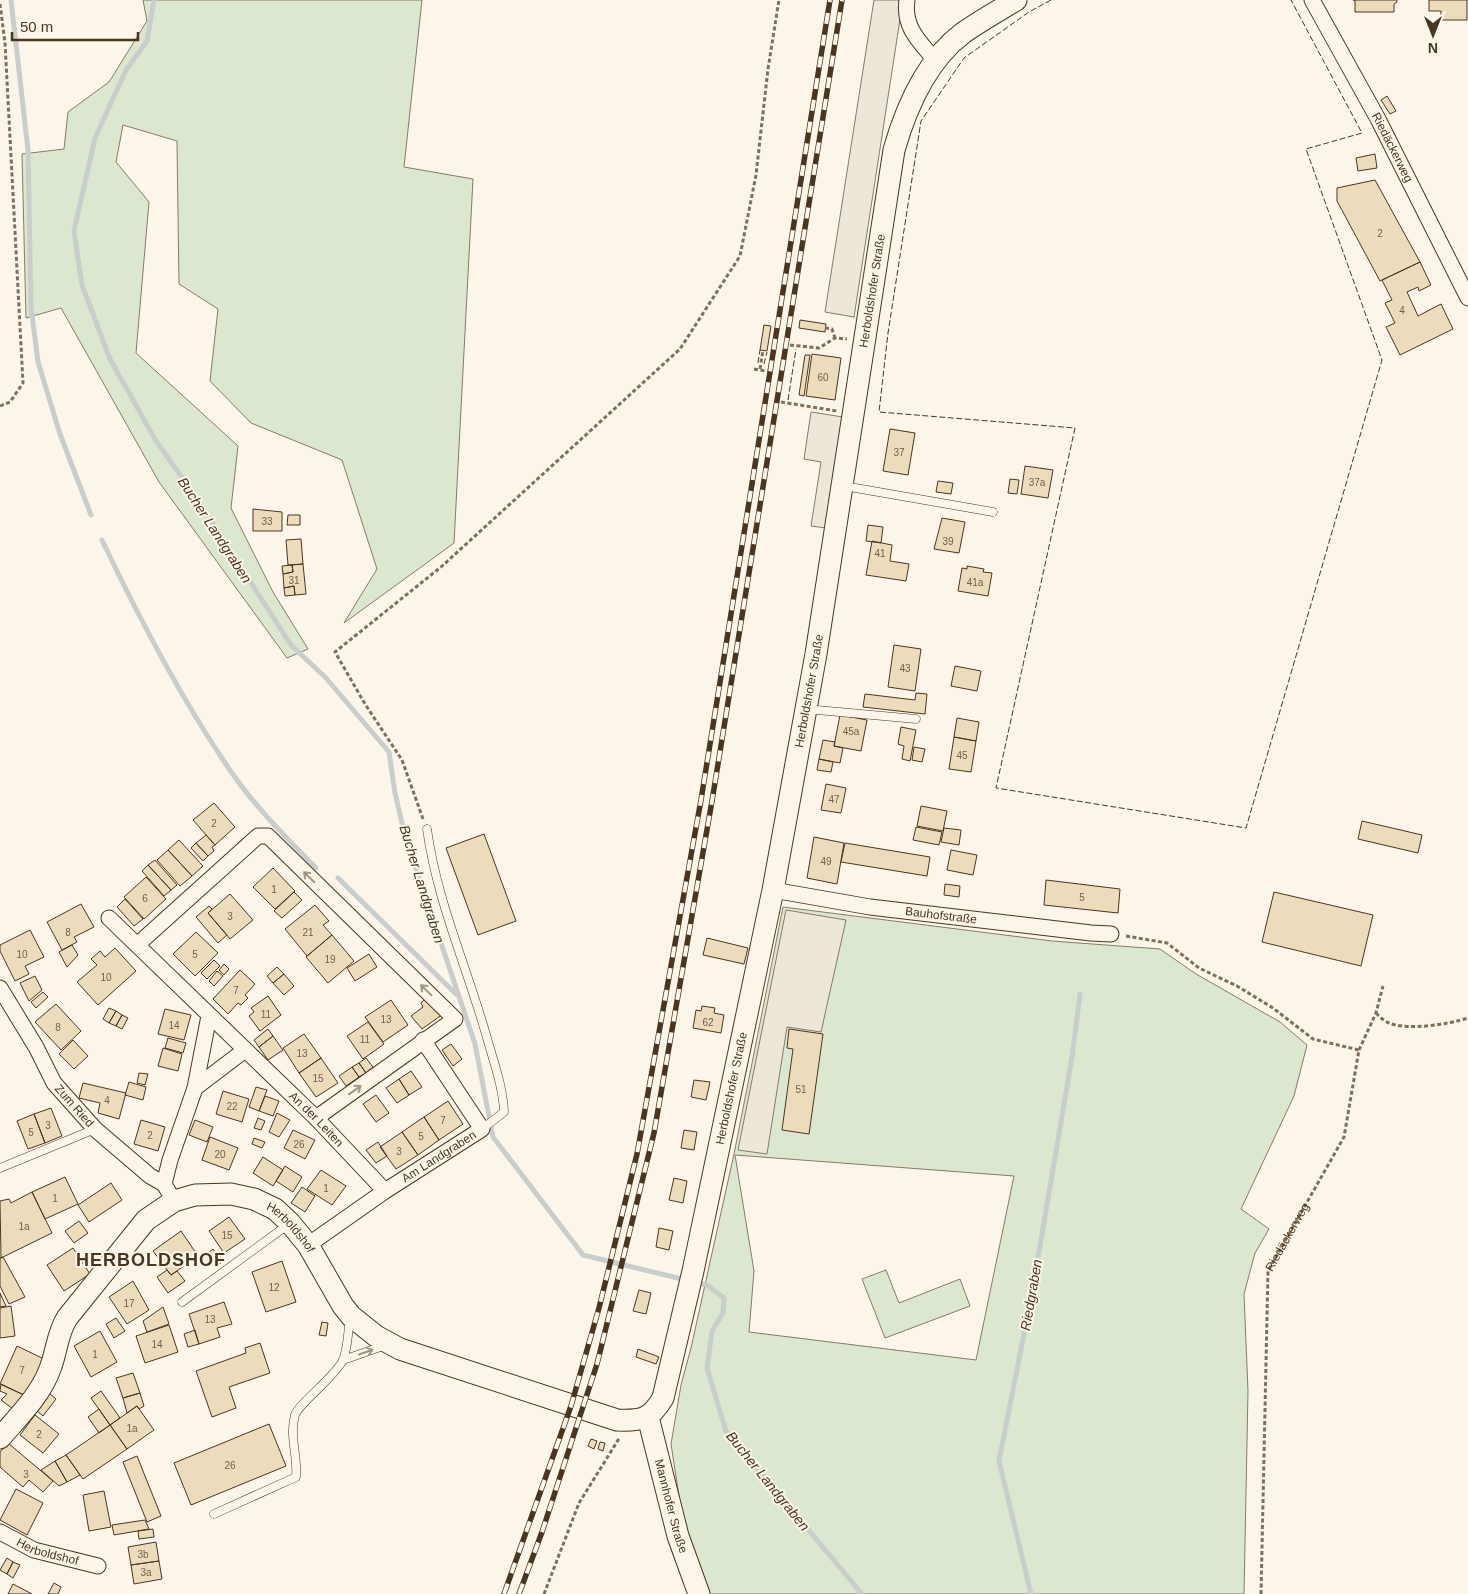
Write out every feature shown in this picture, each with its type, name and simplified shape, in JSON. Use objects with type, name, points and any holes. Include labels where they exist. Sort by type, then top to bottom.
[{"type":"street","points":[[907,0],[905,12],[908,27],[935,60]]},
{"type":"street","name":"Herboldshofer Straße","points":[[638,1419],[663,1398],[693,1271],[773,890],[806,709],[854,414],[894,150],[904,118],[935,60],[962,33],[1016,0]]},
{"type":"street","name":"Riedäckerweg","points":[[1312,0],[1378,119],[1468,298]]},
{"type":"street","points":[[138,945],[258,836],[268,836],[455,1019],[316,1118]]},
{"type":"street","name":"Bauhofstraße","points":[[773,890],[870,907],[1111,934]]},
{"type":"street","name":"An der Leiten","points":[[109,918],[316,1118],[385,1191]]},
{"type":"street","name":"Zum Ried","points":[[0,988],[36,1047],[54,1083],[95,1129],[169,1192]]},
{"type":"street","points":[[169,1192],[170,1160],[195,1088],[209,1016]]},
{"type":"street","name":"Am Landgraben","points":[[308,1244],[385,1191],[482,1129],[423,1040]]},
{"type":"street","points":[[195,1088],[245,1050]]},
{"type":"street","name":"Herboldshof","points":[[0,1438],[38,1394],[50,1368],[59,1331],[67,1318],[169,1192],[195,1195],[231,1194],[254,1199],[275,1209],[308,1244],[351,1316],[389,1344],[600,1416],[638,1419]]},
{"type":"street","name":"Mannhofer Straße","points":[[638,1419],[699,1594]]},
{"type":"street","name":"Herboldshof","points":[[0,1532],[34,1550],[98,1566]]},
{"type":"lane","points":[[842,486],[993,512]]},
{"type":"lane","points":[[806,709],[916,719]]},
{"type":"lane","points":[[428,829],[433,868],[481,1016],[503,1095],[504,1112],[482,1129]]},
{"type":"lane","points":[[0,1168],[95,1129]]},
{"type":"lane","points":[[182,1302],[290,1223]]},
{"type":"lane","points":[[214,1514],[296,1477],[297,1465],[292,1432],[295,1413],[318,1391],[343,1360],[351,1316]]},
{"type":"lane","points":[[343,1360],[389,1344]]},
{"type":"path","points":[[428,829],[402,760],[365,704],[335,652],[441,567],[680,349],[740,256],[756,175],[779,0]]},
{"type":"path","points":[[0,4],[6,43],[22,383],[10,402],[0,406]]},
{"type":"path","points":[[825,328],[832,329],[835,338]]},
{"type":"path","points":[[790,345],[819,348],[835,338],[865,342]]},
{"type":"path","points":[[760,370],[763,350]]},
{"type":"path","points":[[754,369],[766,371]]},
{"type":"path","points":[[781,402],[854,414]]},
{"type":"path","points":[[1111,934],[1167,943],[1199,968],[1237,986],[1273,1008],[1313,1039],[1359,1050]]},
{"type":"path","name":"Riedäckerweg","points":[[1260,1594],[1268,1271],[1344,1137],[1359,1050],[1376,1013],[1383,986]]},
{"type":"path","points":[[1376,1013],[1387,1023],[1398,1025],[1449,1024],[1468,1018]]},
{"type":"path","points":[[544,1594],[579,1503],[618,1442],[638,1419]]},
{"type":"green space","points":[[143,0],[422,0],[404,167],[473,179],[454,543],[344,623],[377,569],[342,460],[251,423],[210,381],[218,309],[179,284],[177,141],[123,125],[116,162],[149,202],[136,353],[238,446],[231,508],[273,592],[308,649],[287,658],[159,482],[61,308],[26,318],[22,154],[64,149],[68,112],[109,82],[147,21]]},
{"type":"green space","points":[[783,907],[1052,941],[1160,949],[1196,974],[1280,1022],[1307,1045],[1294,1096],[1241,1209],[1269,1229],[1255,1253],[1244,1294],[1248,1391],[1244,1594],[698,1594],[693,1587],[671,1444],[681,1385],[734,1154]],"holes":[[[735,1155],[1014,1176],[976,1360],[749,1332],[754,1271]]]},
{"type":"green space","points":[[886,1270],[899,1303],[960,1279],[970,1306],[885,1338],[862,1279]]},
{"type":"shaded area","points":[[874,0],[903,0],[854,317],[825,312]]},
{"type":"shaded area","points":[[811,412],[843,417],[826,528],[811,526],[821,462],[804,459]]},
{"type":"shaded area","points":[[786,910],[846,920],[821,1032],[787,1027],[767,1154],[738,1150]]},
{"type":"building","points":[[1355,0],[1397,0],[1397,2],[1394,4],[1394,12],[1355,12]]},
{"type":"building","points":[[1429,0],[1467,0],[1467,20],[1441,20],[1441,11],[1429,11]]},
{"type":"building","points":[[1387,96],[1396,111],[1390,114],[1381,100]]},
{"type":"building","points":[[1375,154],[1377,168],[1358,171],[1356,158]]},
{"type":"building","points":[[1375,180],[1420,262],[1380,281],[1337,201],[1337,188]]},
{"type":"building","points":[[1420,262],[1431,285],[1419,291],[1418,287],[1407,292],[1418,316],[1441,304],[1453,329],[1400,355],[1386,327],[1395,323],[1385,303],[1392,300],[1382,280]]},
{"type":"building","points":[[800,320],[826,324],[825,332],[799,328]]},
{"type":"building","points":[[764,325],[771,326],[767,351],[760,350]]},
{"type":"building","points":[[812,354],[841,358],[835,400],[806,396]]},
{"type":"building","points":[[805,355],[810,355],[804,396],[799,395]]},
{"type":"building","points":[[890,429],[915,433],[908,475],[883,471]]},
{"type":"building","points":[[1025,466],[1053,470],[1048,498],[1021,494]]},
{"type":"building","points":[[1010,479],[1019,480],[1017,494],[1008,493]]},
{"type":"building","points":[[938,481],[953,483],[951,494],[936,492]]},
{"type":"building","points":[[253,509],[282,512],[282,531],[253,531]]},
{"type":"building","points":[[288,515],[300,515],[300,525],[287,525]]},
{"type":"building","points":[[942,518],[965,522],[959,553],[934,549]]},
{"type":"building","points":[[868,525],[883,527],[881,543],[866,541]]},
{"type":"building","points":[[301,539],[303,564],[288,565],[286,540]]},
{"type":"building","points":[[872,541],[892,545],[890,561],[909,564],[906,581],[866,575]]},
{"type":"building","points":[[303,564],[306,594],[295,595],[294,586],[284,588],[283,574],[293,572],[292,565]]},
{"type":"building","points":[[292,565],[293,572],[283,574],[282,566]]},
{"type":"building","points":[[967,566],[984,569],[983,572],[992,573],[988,596],[958,591],[962,568],[967,569]]},
{"type":"building","points":[[294,586],[295,595],[285,596],[284,588]]},
{"type":"building","points":[[894,645],[921,649],[915,691],[888,687]]},
{"type":"building","points":[[955,666],[981,671],[977,691],[951,686]]},
{"type":"building","points":[[916,693],[927,694],[925,714],[863,707],[865,694],[915,700]]},
{"type":"building","points":[[840,715],[867,720],[861,751],[834,746]]},
{"type":"building","points":[[957,718],[979,722],[976,741],[954,737]]},
{"type":"building","points":[[901,727],[916,730],[910,761],[902,759],[904,746],[898,744]]},
{"type":"building","points":[[954,737],[976,741],[971,772],[949,769]]},
{"type":"building","points":[[823,740],[835,742],[834,746],[843,748],[840,763],[819,759]]},
{"type":"building","points":[[914,747],[925,749],[922,762],[912,760]]},
{"type":"building","points":[[819,759],[833,762],[831,772],[817,770]]},
{"type":"building","points":[[826,784],[846,788],[841,813],[821,810]]},
{"type":"building","points":[[214,803],[235,827],[215,845],[193,820]]},
{"type":"building","points":[[921,806],[947,811],[943,831],[917,826]]},
{"type":"building","points":[[1362,821],[1422,835],[1418,853],[1358,839]]},
{"type":"building","points":[[916,827],[942,832],[939,845],[913,840]]},
{"type":"building","points":[[944,828],[961,830],[959,845],[941,842]]},
{"type":"building","points":[[484,834],[516,921],[478,935],[446,848]]},
{"type":"building","points":[[206,835],[215,845],[212,847],[214,851],[208,856],[196,843]]},
{"type":"building","points":[[814,837],[844,843],[837,884],[807,878]]},
{"type":"building","points":[[179,840],[203,866],[192,876],[168,850]]},
{"type":"building","points":[[196,843],[208,856],[203,861],[191,848]]},
{"type":"building","points":[[845,843],[930,857],[927,876],[841,862]]},
{"type":"building","points":[[168,850],[192,876],[180,886],[157,860]]},
{"type":"building","points":[[951,850],[977,855],[973,875],[947,870]]},
{"type":"building","points":[[155,860],[177,885],[171,890],[148,865]]},
{"type":"building","points":[[148,865],[171,890],[164,896],[142,871]]},
{"type":"building","points":[[273,868],[295,891],[275,909],[253,887]]},
{"type":"building","points":[[146,877],[166,899],[144,919],[124,897]]},
{"type":"building","points":[[1046,880],[1120,889],[1118,913],[1044,905]]},
{"type":"building","points":[[945,884],[960,886],[959,897],[944,895]]},
{"type":"building","points":[[294,892],[302,900],[282,918],[274,911]]},
{"type":"building","points":[[1274,892],[1373,915],[1361,966],[1262,942]]},
{"type":"building","points":[[230,894],[253,920],[230,939],[208,913]]},
{"type":"building","points":[[125,899],[143,919],[134,926],[117,907]]},
{"type":"building","points":[[81,904],[94,927],[74,937],[77,942],[62,950],[47,922]]},
{"type":"building","points":[[315,905],[329,921],[323,925],[332,935],[307,956],[285,929]]},
{"type":"building","points":[[209,906],[212,909],[208,913],[227,935],[218,943],[196,917]]},
{"type":"building","points":[[30,930],[44,957],[25,966],[29,974],[15,981],[0,951],[0,945]]},
{"type":"building","points":[[196,932],[218,953],[195,976],[173,954]]},
{"type":"building","points":[[332,935],[354,961],[328,983],[306,957]]},
{"type":"building","points":[[707,938],[748,948],[744,964],[703,955]]},
{"type":"building","points":[[72,945],[78,955],[67,967],[59,952]]},
{"type":"building","points":[[115,948],[136,971],[98,1005],[77,982],[97,965],[91,959],[100,951],[105,957]]},
{"type":"building","points":[[369,954],[377,967],[355,981],[347,968]]},
{"type":"building","points":[[214,960],[220,966],[207,979],[201,973]]},
{"type":"building","points":[[224,964],[229,969],[224,975],[219,970]]},
{"type":"building","points":[[277,967],[284,974],[273,983],[267,976]]},
{"type":"building","points":[[240,970],[255,984],[245,995],[248,998],[241,1005],[238,1003],[228,1014],[213,999]]},
{"type":"building","points":[[217,971],[223,976],[214,986],[209,981]]},
{"type":"building","points":[[284,974],[294,986],[284,995],[273,983]]},
{"type":"building","points":[[35,976],[42,990],[29,1001],[20,983]]},
{"type":"building","points":[[43,992],[48,997],[36,1008],[31,1002]]},
{"type":"building","points":[[268,996],[281,1015],[260,1031],[249,1016],[254,1012],[251,1008]]},
{"type":"building","points":[[426,998],[443,1014],[422,1029],[411,1016],[423,1007],[421,1003]]},
{"type":"building","points":[[391,1000],[408,1025],[383,1042],[365,1017]]},
{"type":"building","points":[[56,1004],[81,1031],[61,1050],[35,1022]]},
{"type":"building","points":[[702,1006],[715,1008],[714,1013],[724,1015],[721,1033],[693,1028],[696,1010],[701,1011]]},
{"type":"building","points":[[109,1008],[116,1011],[109,1023],[103,1019]]},
{"type":"building","points":[[165,1009],[191,1015],[184,1040],[158,1034]]},
{"type":"building","points":[[116,1011],[122,1015],[116,1026],[109,1023]]},
{"type":"building","points":[[122,1015],[128,1018],[122,1029],[116,1026]]},
{"type":"building","points":[[368,1022],[384,1044],[363,1059],[347,1036]]},
{"type":"building","points":[[268,1029],[273,1036],[259,1047],[254,1040]]},
{"type":"building","points":[[789,1029],[823,1034],[809,1134],[782,1130],[793,1049],[787,1048]]},
{"type":"building","points":[[304,1034],[321,1058],[299,1073],[283,1048]]},
{"type":"building","points":[[273,1036],[283,1050],[268,1060],[259,1047]]},
{"type":"building","points":[[168,1038],[186,1043],[183,1053],[165,1048]]},
{"type":"building","points":[[73,1040],[88,1056],[74,1069],[59,1054]]},
{"type":"building","points":[[451,1044],[462,1059],[453,1066],[442,1050]]},
{"type":"building","points":[[163,1048],[182,1054],[178,1071],[158,1066]]},
{"type":"building","points":[[321,1058],[338,1083],[316,1097],[299,1073]]},
{"type":"building","points":[[366,1058],[373,1067],[366,1073],[359,1063]]},
{"type":"building","points":[[359,1063],[366,1073],[359,1077],[352,1067]]},
{"type":"building","points":[[352,1067],[359,1077],[346,1086],[339,1076]]},
{"type":"building","points":[[411,1071],[422,1087],[409,1095],[399,1079]]},
{"type":"building","points":[[139,1073],[148,1074],[145,1085],[137,1083]]},
{"type":"building","points":[[399,1079],[409,1095],[397,1103],[386,1088]]},
{"type":"building","points":[[694,1080],[710,1082],[706,1100],[691,1097]]},
{"type":"building","points":[[129,1082],[146,1087],[143,1100],[125,1095]]},
{"type":"building","points":[[83,1083],[126,1093],[119,1119],[98,1113],[100,1103],[79,1098]]},
{"type":"building","points":[[256,1087],[267,1090],[259,1111],[249,1107]]},
{"type":"building","points":[[223,1091],[249,1099],[242,1122],[216,1114]]},
{"type":"building","points":[[376,1095],[389,1113],[376,1122],[363,1104]]},
{"type":"building","points":[[265,1096],[279,1101],[273,1116],[259,1111]]},
{"type":"building","points":[[448,1101],[463,1124],[439,1140],[424,1117]]},
{"type":"building","points":[[51,1108],[62,1136],[45,1143],[34,1114]]},
{"type":"building","points":[[277,1113],[290,1120],[279,1137],[269,1132]]},
{"type":"building","points":[[34,1114],[45,1143],[28,1149],[17,1121]]},
{"type":"building","points":[[424,1117],[439,1140],[418,1155],[402,1132]]},
{"type":"building","points":[[258,1118],[265,1121],[261,1130],[254,1128]]},
{"type":"building","points":[[141,1120],[165,1127],[158,1151],[134,1144]]},
{"type":"building","points":[[195,1120],[213,1127],[207,1142],[189,1135]]},
{"type":"building","points":[[293,1130],[315,1140],[305,1159],[284,1148]]},
{"type":"building","points":[[684,1130],[697,1132],[694,1150],[681,1148]]},
{"type":"building","points":[[402,1132],[418,1155],[396,1169],[380,1147]]},
{"type":"building","points":[[210,1137],[238,1148],[229,1170],[202,1160]]},
{"type":"building","points":[[254,1138],[265,1142],[262,1148],[252,1144]]},
{"type":"building","points":[[378,1142],[387,1156],[376,1163],[366,1150]]},
{"type":"building","points":[[263,1157],[283,1170],[273,1186],[253,1173]]},
{"type":"building","points":[[285,1166],[302,1177],[293,1192],[276,1181]]},
{"type":"building","points":[[321,1170],[346,1186],[332,1205],[307,1189]]},
{"type":"building","points":[[65,1177],[78,1204],[45,1219],[32,1192]]},
{"type":"building","points":[[674,1178],[687,1181],[683,1203],[669,1200]]},
{"type":"building","points":[[111,1183],[122,1200],[89,1222],[78,1205]]},
{"type":"building","points":[[302,1187],[315,1196],[305,1212],[291,1203]]},
{"type":"building","points":[[32,1192],[52,1233],[1,1258],[0,1201],[9,1199],[11,1203]]},
{"type":"building","points":[[229,1217],[245,1239],[224,1253],[209,1231]]},
{"type":"building","points":[[79,1221],[88,1233],[74,1243],[65,1231]]},
{"type":"building","points":[[659,1228],[673,1231],[669,1250],[656,1247]]},
{"type":"building","points":[[181,1231],[198,1256],[171,1275],[153,1251]]},
{"type":"building","points":[[73,1248],[90,1274],[64,1291],[47,1265]]},
{"type":"building","points":[[213,1249],[222,1262],[217,1266],[208,1253]]},
{"type":"building","points":[[3,1257],[25,1297],[9,1304],[0,1286],[0,1258]]},
{"type":"building","points":[[282,1261],[296,1302],[266,1312],[252,1272]]},
{"type":"building","points":[[167,1270],[171,1275],[177,1271],[185,1281],[168,1293],[157,1277]]},
{"type":"building","points":[[133,1281],[149,1310],[127,1324],[109,1297]]},
{"type":"building","points":[[639,1290],[651,1293],[646,1314],[633,1311]]},
{"type":"building","points":[[0,1293],[6,1306],[0,1307]]},
{"type":"building","points":[[224,1302],[232,1324],[217,1328],[220,1337],[199,1344],[189,1314]]},
{"type":"building","points":[[11,1306],[15,1336],[0,1338],[0,1308]]},
{"type":"building","points":[[163,1307],[169,1324],[147,1332],[143,1321]]},
{"type":"building","points":[[116,1318],[125,1331],[114,1338],[106,1324]]},
{"type":"building","points":[[322,1322],[328,1323],[326,1336],[319,1335]]},
{"type":"building","points":[[169,1325],[178,1352],[145,1363],[136,1336]]},
{"type":"building","points":[[195,1330],[199,1344],[188,1347],[184,1334]]},
{"type":"building","points":[[100,1331],[117,1362],[91,1377],[74,1346]]},
{"type":"building","points":[[260,1343],[270,1373],[229,1387],[236,1408],[212,1417],[196,1371],[246,1353],[245,1348]]},
{"type":"building","points":[[17,1346],[44,1359],[26,1396],[0,1384]]},
{"type":"building","points":[[638,1349],[659,1357],[656,1364],[636,1357]]},
{"type":"building","points":[[133,1373],[140,1393],[123,1398],[116,1378]]},
{"type":"building","points":[[1,1384],[24,1395],[13,1409],[1,1400],[7,1394],[0,1391]]},
{"type":"building","points":[[101,1391],[120,1418],[110,1425],[91,1398]]},
{"type":"building","points":[[49,1393],[56,1399],[43,1416],[36,1410]]},
{"type":"building","points":[[140,1393],[144,1406],[139,1409],[137,1406],[127,1413],[123,1398]]},
{"type":"building","points":[[137,1406],[154,1430],[127,1449],[110,1425]]},
{"type":"building","points":[[99,1409],[110,1425],[99,1433],[88,1417]]},
{"type":"building","points":[[35,1415],[59,1434],[43,1453],[20,1435]]},
{"type":"building","points":[[269,1424],[286,1466],[191,1505],[174,1463]]},
{"type":"building","points":[[110,1425],[127,1449],[83,1479],[66,1455]]},
{"type":"building","points":[[591,1439],[597,1441],[594,1449],[588,1446]]},
{"type":"building","points":[[600,1442],[605,1443],[603,1451],[598,1449]]},
{"type":"building","points":[[8,1443],[53,1481],[43,1492],[29,1480],[23,1487],[0,1467],[0,1452]]},
{"type":"building","points":[[66,1455],[80,1475],[67,1482],[55,1461]]},
{"type":"building","points":[[137,1456],[161,1516],[147,1522],[123,1462]]},
{"type":"building","points":[[55,1461],[67,1482],[59,1486],[41,1470]]},
{"type":"building","points":[[16,1489],[43,1503],[27,1535],[0,1520]]},
{"type":"building","points":[[104,1491],[111,1527],[89,1531],[83,1495]]},
{"type":"building","points":[[145,1520],[149,1529],[114,1535],[112,1525]]},
{"type":"building","points":[[153,1529],[154,1537],[139,1539],[138,1531]]},
{"type":"building","points":[[156,1542],[159,1561],[131,1565],[128,1547]]},
{"type":"building","points":[[7,1558],[13,1562],[7,1574],[0,1570]]},
{"type":"building","points":[[159,1561],[162,1579],[134,1584],[131,1565]]},
{"type":"building","points":[[13,1562],[20,1565],[13,1578],[7,1574]]},
{"type":"building","points":[[54,1583],[61,1587],[58,1594],[48,1594]]},
{"type":"building","points":[[13,1584],[32,1594],[8,1594]]},
{"type":"waterway","points":[[11,0],[28,150],[31,307],[38,362],[60,434],[91,515]]},
{"type":"waterway","name":"Bucher Landgraben","points":[[154,0],[147,41],[126,70],[95,138],[74,231],[82,285],[110,359],[156,441],[195,496],[291,645],[326,678],[389,752],[395,793],[405,836],[475,1044],[493,1137],[583,1255],[686,1280]]},
{"type":"waterway","points":[[102,540],[162,659],[214,746],[251,798],[316,868]]},
{"type":"waterway","points":[[338,878],[457,995]]},
{"type":"waterway","name":"Riedgraben","points":[[1031,1594],[999,1461],[1032,1293],[1072,1057],[1080,994]]},
{"type":"waterway","name":"Bucher Landgraben","points":[[696,1283],[707,1285],[724,1298],[723,1313],[712,1331],[707,1368],[726,1431],[862,1594]]},
{"type":"railway","points":[[504,1594],[571,1406],[599,1308],[637,1154],[701,800],[830,0]]},
{"type":"railway","points":[[519,1594],[542,1532],[597,1364],[654,1133],[712,801],[842,0]]},
{"type":"fence","points":[[1051,0],[1029,12],[964,58],[921,121],[888,333],[879,412],[1075,428],[996,788],[1246,828],[1382,360],[1306,149],[1362,133],[1291,0]]},
{"type":"fence","points":[[788,400],[796,349]]},
{"type":"fence","points":[[758,363],[760,350]]},
{"type":"fence","points":[[764,364],[767,352]]},
{"type":"district","name":"HERBOLDSHOF","points":[[151,1260]]}]
